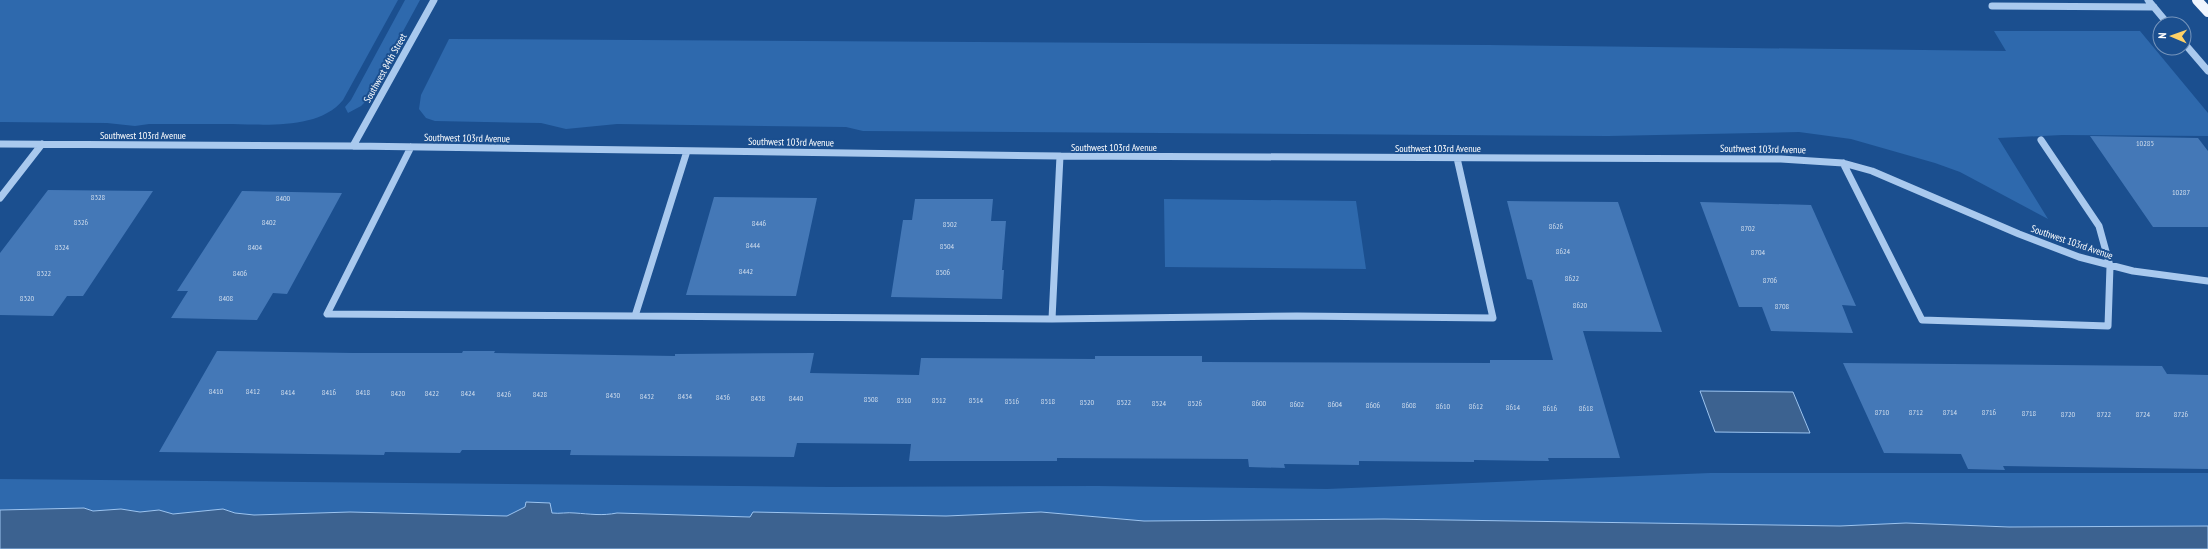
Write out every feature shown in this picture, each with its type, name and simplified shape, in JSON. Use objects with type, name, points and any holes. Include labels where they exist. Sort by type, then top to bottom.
[{"type":"main road","points":[[2197,0],[2208,12]]},
{"type":"street","name":"Southwest 84th Street","points":[[353,146],[434,0]]},
{"type":"street","points":[[2148,0],[2161,16]]},
{"type":"street","points":[[1992,6],[2154,7]]},
{"type":"street","points":[[2192,52],[2208,71]]},
{"type":"street","points":[[1844,164],[1922,320],[2108,326],[2110,266],[2099,226],[2040,140]]},
{"type":"street","name":"Southwest 103rd Avenue","points":[[0,144],[353,146],[1060,156],[1781,159],[1844,164],[1906,185],[2038,242],[2110,266],[2208,281]]},
{"type":"street","points":[[0,198],[42,144]]},
{"type":"street","points":[[411,147],[328,314],[1052,319],[1297,316],[1492,318],[1457,158]]},
{"type":"street","points":[[635,316],[687,151]]},
{"type":"street","points":[[1052,319],[1060,156]]},
{"type":"shaded area","points":[[0,0],[398,0],[343,100],[332,110],[319,117],[288,124],[272,125],[149,124],[135,126],[107,123],[0,122]]},
{"type":"shaded area","points":[[405,0],[420,0],[364,103],[348,113],[345,107],[351,100]]},
{"type":"shaded area","points":[[1994,31],[2140,31],[2152,45],[2152,56],[2161,56],[2208,113],[2208,136],[2062,135],[1998,138],[2048,219],[1960,172],[1935,163],[1851,139],[1799,132],[1608,136],[863,131],[846,127],[617,124],[566,129],[541,123],[435,121],[426,118],[419,109],[421,95],[449,39],[1488,45],[2006,51]]},
{"type":"shaded area","points":[[1164,199],[1356,201],[1366,269],[1165,267]]},
{"type":"shaded area","points":[[1700,391],[1793,392],[1810,433],[1715,432]]},
{"type":"shaded area","points":[[1710,473],[2208,473],[2208,526],[2009,527],[1906,523],[1840,526],[1384,519],[1144,521],[1041,512],[946,516],[753,512],[751,517],[617,513],[601,515],[552,513],[549,503],[526,503],[525,507],[507,516],[350,512],[254,515],[235,513],[223,509],[173,514],[159,510],[140,512],[121,509],[93,511],[84,508],[0,510],[0,479],[830,487],[1097,486],[1327,489]]},
{"type":"shaded area","points":[[526,502],[550,503],[552,513],[601,515],[617,513],[750,517],[753,512],[946,516],[1041,512],[1144,521],[1384,519],[1840,526],[1906,523],[2009,527],[2208,526],[2208,549],[0,549],[0,510],[84,508],[93,511],[121,509],[140,512],[159,510],[173,514],[223,509],[235,513],[254,515],[350,512],[507,516],[525,507]]},
{"type":"building","points":[[2090,136],[2198,138],[2208,151],[2208,227],[2153,227]]},
{"type":"building","points":[[48,190],[153,191],[83,296],[67,296],[53,316],[0,315],[0,253]]},
{"type":"building","points":[[242,191],[342,193],[287,294],[273,293],[257,320],[171,318],[188,291],[177,291]]},
{"type":"building","points":[[714,197],[817,198],[796,296],[686,295]]},
{"type":"building","points":[[915,199],[993,199],[991,221],[1006,221],[1002,270],[1004,270],[1002,299],[891,297],[903,220],[912,220]]},
{"type":"building","points":[[1507,201],[1618,202],[1662,332],[1583,331],[1620,458],[1548,458],[1549,461],[1474,460],[1474,462],[1359,461],[1359,465],[1284,464],[1285,468],[1249,467],[1248,459],[1057,458],[1057,461],[909,461],[911,444],[797,443],[794,457],[570,455],[571,450],[462,450],[460,453],[385,452],[384,455],[159,452],[217,351],[462,353],[463,351],[495,351],[494,353],[675,356],[675,354],[814,353],[810,373],[919,375],[921,358],[1095,359],[1095,356],[1202,356],[1202,362],[1490,363],[1490,360],[1553,360],[1532,280],[1527,279]]},
{"type":"building","points":[[1700,202],[1811,205],[1856,306],[1842,305],[1853,333],[1771,331],[1762,307],[1739,307]]},
{"type":"building","points":[[1843,363],[2162,366],[2167,374],[2208,375],[2208,469],[2003,466],[2005,470],[1968,469],[1961,454],[1884,453]]}]
